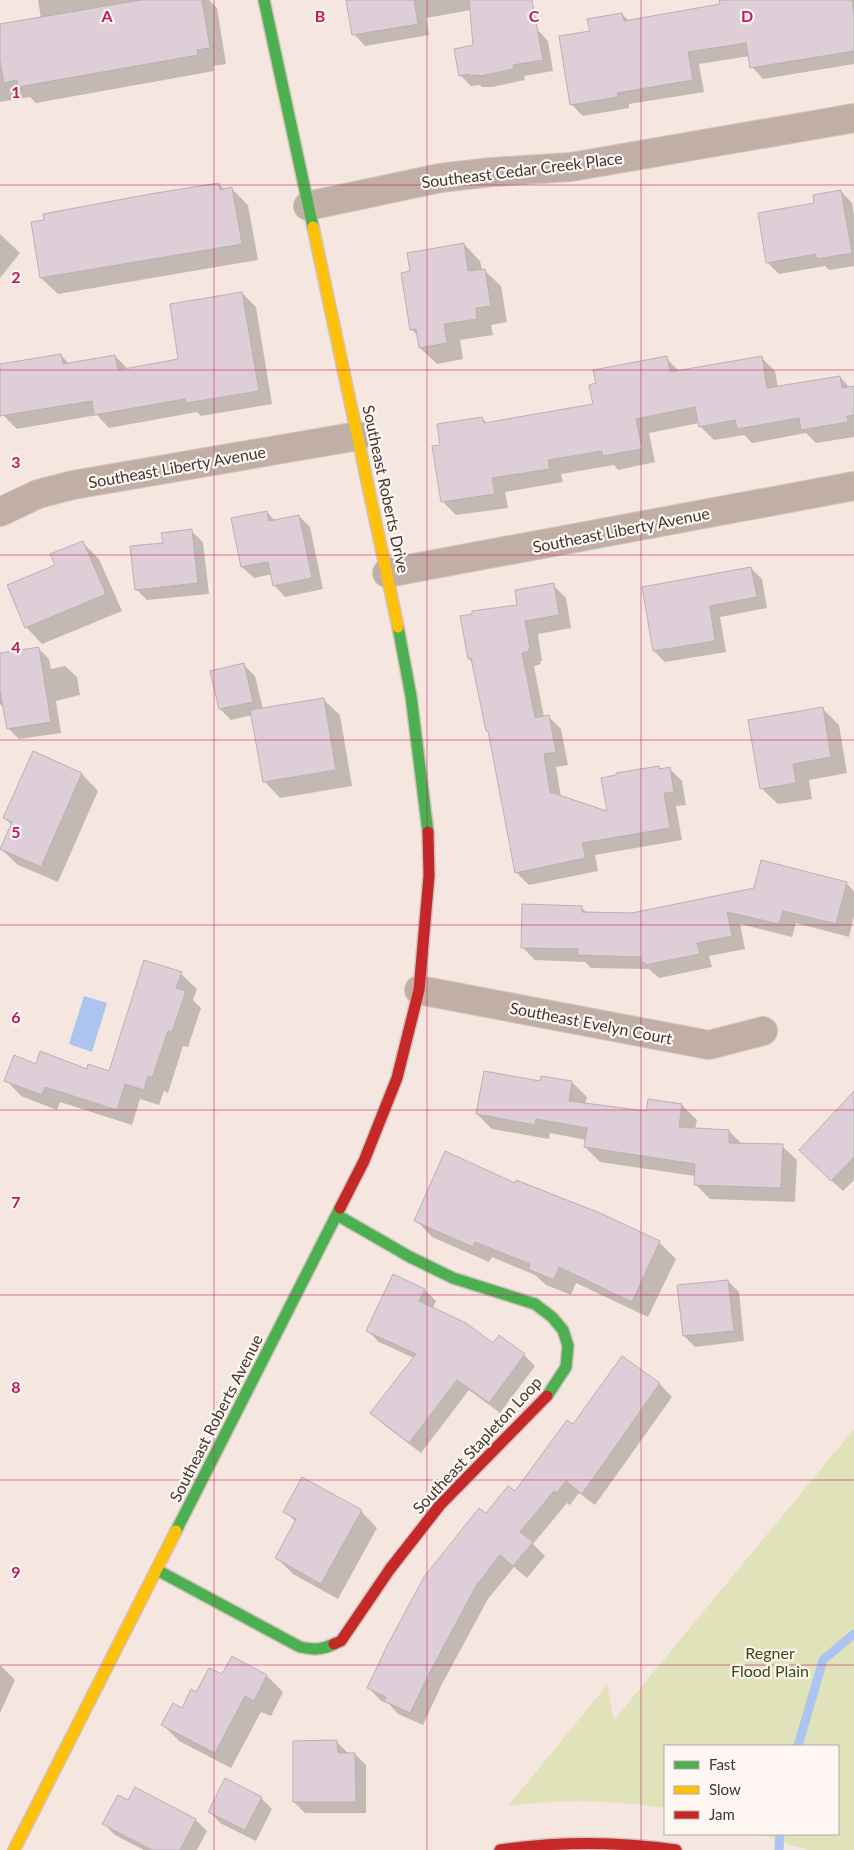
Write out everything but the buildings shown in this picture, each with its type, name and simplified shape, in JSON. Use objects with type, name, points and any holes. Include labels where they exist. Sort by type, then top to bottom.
[{"type":"street","name":"Southeast Roberts Drive","points":[[264,0],[387,573],[411,696],[428,828],[429,876],[419,990]]},
{"type":"street","name":"Southeast Cedar Creek Place","points":[[308,206],[440,178],[492,172],[571,167],[854,118]]},
{"type":"street","name":"Southeast Liberty Avenue","points":[[0,512],[38,494],[73,486],[358,436]]},
{"type":"street","name":"Southeast Liberty Avenue","points":[[387,573],[854,486]]},
{"type":"street","name":"Southeast Evelyn Court","points":[[419,990],[709,1045],[763,1031]]},
{"type":"street","name":"Southeast Roberts Avenue","points":[[14,1850],[364,1161],[384,1114],[405,1050],[419,990]]},
{"type":"street","name":"Southeast Stapleton Loop","points":[[157,1570],[272,1633],[300,1646],[314,1650],[326,1648],[341,1641],[390,1569],[440,1505],[551,1392],[566,1368],[568,1346],[563,1330],[552,1317],[535,1304],[454,1278],[410,1257],[337,1215]]},
{"type":"street","points":[[500,1850],[564,1841],[638,1843],[676,1850]]},
{"type":"green space","name":"Regner Flood Plain","points":[[854,1429],[854,1850],[807,1850],[762,1835],[839,1835],[839,1745],[664,1745],[664,1808],[626,1803],[586,1801],[508,1806],[607,1685],[614,1720]]},
{"type":"water","points":[[84,996],[107,1003],[92,1052],[69,1044]]},
{"type":"waterway","points":[[798,1745],[823,1660],[854,1634]]},
{"type":"waterway","points":[[779,1850],[780,1835]]},
{"type":"traffic: fast","points":[[264,0],[313,227]]},
{"type":"traffic: fast","points":[[398,627],[411,696],[428,832]]},
{"type":"traffic: fast","points":[[176,1531],[340,1208]]},
{"type":"traffic: fast","points":[[337,1215],[410,1257],[453,1278],[535,1304],[552,1317],[563,1330],[568,1346],[566,1367],[547,1396]]},
{"type":"traffic: fast","points":[[157,1570],[300,1647],[317,1649],[334,1644]]},
{"type":"traffic: slow","points":[[313,227],[398,627]]},
{"type":"traffic: slow","points":[[14,1850],[176,1531]]},
{"type":"traffic: jam","points":[[340,1208],[364,1161],[397,1078],[419,990],[429,876],[428,832]]},
{"type":"traffic: jam","points":[[334,1644],[341,1641],[390,1569],[440,1505],[547,1396]]},
{"type":"traffic: jam","points":[[500,1850],[588,1843],[676,1850]]}]
